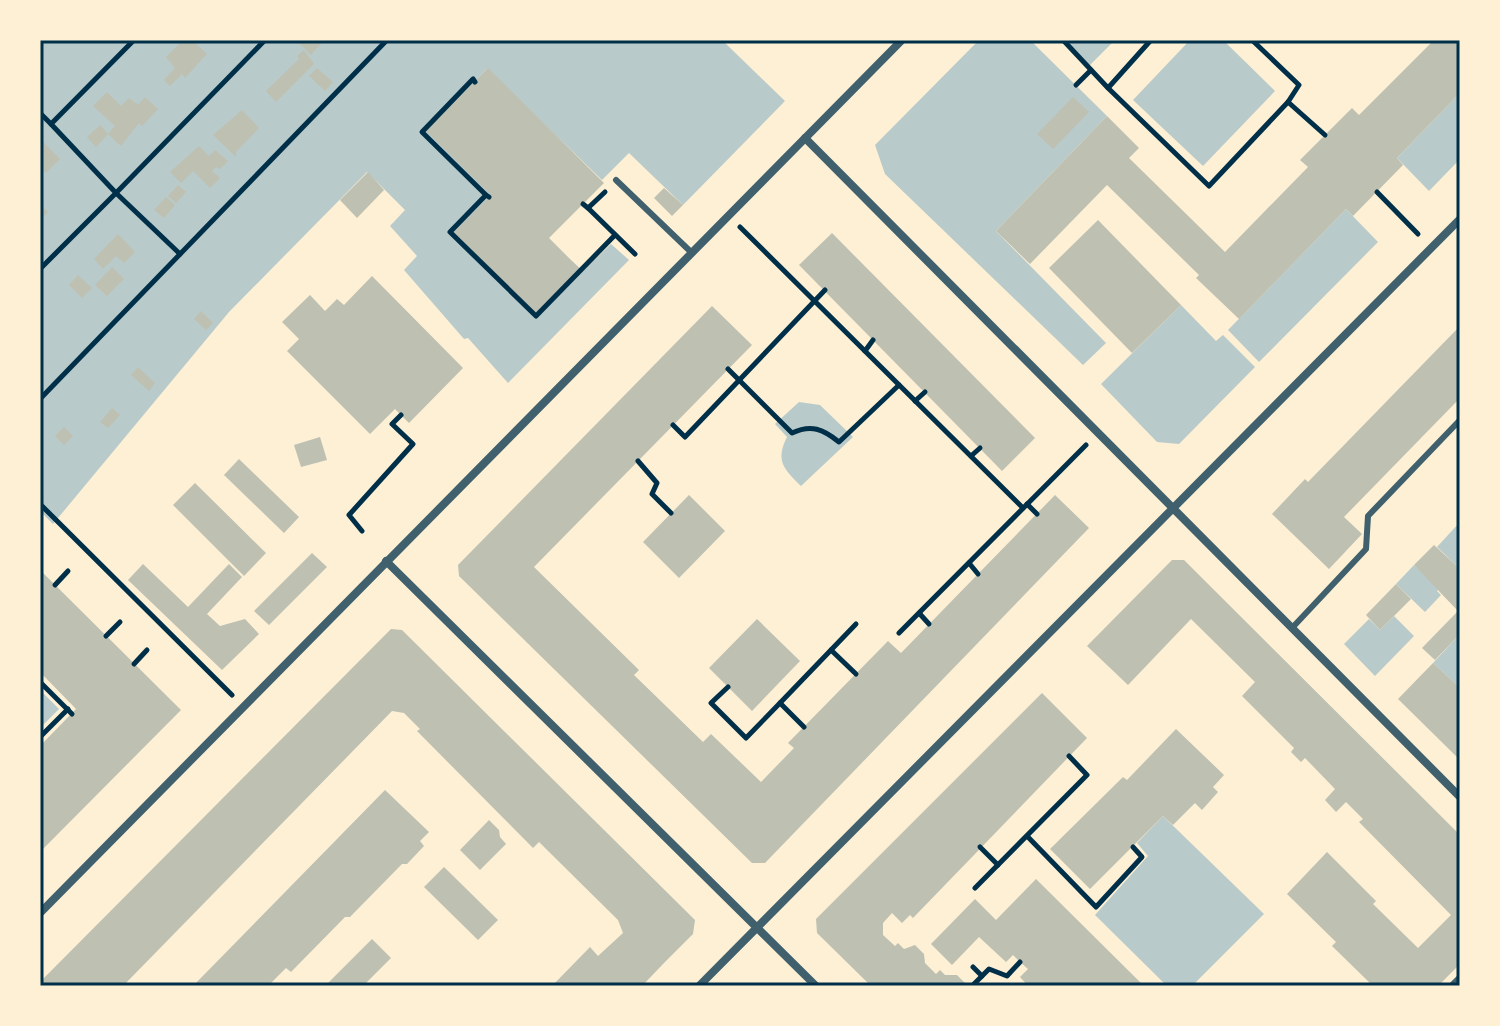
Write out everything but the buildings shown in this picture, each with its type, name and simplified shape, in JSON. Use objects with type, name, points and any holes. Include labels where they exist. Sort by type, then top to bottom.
[{"type":"street","points":[[40,913],[902,40]]},
{"type":"street","points":[[805,138],[1460,797]]},
{"type":"street","points":[[699,986],[1460,219]]},
{"type":"street","points":[[386,561],[816,986]]},
{"type":"lane","points":[[616,180],[692,253]]},
{"type":"lane","points":[[1292,628],[1366,549],[1368,516],[1460,420]]},
{"type":"lane","points":[[1451,986],[1460,977]]},
{"type":"path","points":[[51,124],[134,40]]},
{"type":"path","points":[[40,269],[265,40]]},
{"type":"path","points":[[40,399],[387,40]]},
{"type":"path","points":[[1063,40],[1209,186],[1288,102],[1299,85],[1252,40]]},
{"type":"path","points":[[1108,88],[1151,40]]},
{"type":"path","points":[[1076,85],[1091,70]]},
{"type":"path","points":[[475,82],[473,79],[422,132],[487,196],[450,232],[536,316],[615,235]]},
{"type":"path","points":[[1288,102],[1325,135]]},
{"type":"path","points":[[40,113],[116,193],[180,254]]},
{"type":"path","points":[[616,180],[586,206],[635,254]]},
{"type":"path","points":[[1377,192],[1416,232]]},
{"type":"path","points":[[729,216],[971,456],[1037,514]]},
{"type":"path","points":[[673,425],[685,437],[825,290]]},
{"type":"path","points":[[865,351],[873,340]]},
{"type":"path","points":[[728,369],[792,433],[804,427],[817,428],[839,442],[899,385]]},
{"type":"path","points":[[915,401],[925,392]]},
{"type":"path","points":[[362,531],[349,515],[413,444],[392,424],[401,415]]},
{"type":"path","points":[[899,633],[1098,433]]},
{"type":"path","points":[[971,456],[980,448]]},
{"type":"path","points":[[638,461],[657,483],[652,494],[671,513]]},
{"type":"path","points":[[40,504],[243,706]]},
{"type":"path","points":[[969,563],[978,574]]},
{"type":"path","points":[[55,585],[68,571]]},
{"type":"path","points":[[919,613],[929,624]]},
{"type":"path","points":[[106,636],[120,622]]},
{"type":"path","points":[[728,687],[711,703],[746,738],[856,624]]},
{"type":"path","points":[[134,664],[147,650]]},
{"type":"path","points":[[831,650],[856,674]]},
{"type":"path","points":[[40,682],[70,711],[40,737]]},
{"type":"path","points":[[780,703],[804,727]]},
{"type":"path","points":[[975,888],[1087,775],[1069,756]]},
{"type":"path","points":[[1027,836],[1096,907],[1142,857],[1133,847]]},
{"type":"path","points":[[980,847],[998,865]]},
{"type":"path","points":[[975,986],[989,969],[1007,976],[1020,962]]},
{"type":"path","points":[[973,967],[982,976]]},
{"type":"shaded area","points":[[40,40],[722,40],[785,101],[683,205],[629,153],[602,180],[487,69],[427,131],[583,271],[611,244],[629,260],[508,383],[468,338],[464,339],[404,270],[417,256],[390,226],[405,210],[367,172],[229,312],[53,524],[40,511]]},
{"type":"shaded area","points":[[979,40],[1030,40],[1107,116],[996,231],[1106,343],[1083,365],[885,174],[875,145]]},
{"type":"shaded area","points":[[1063,40],[1115,40],[1088,67]]},
{"type":"shaded area","points":[[1190,40],[1223,40],[1275,91],[1203,166],[1133,100]]},
{"type":"shaded area","points":[[1460,93],[1460,159],[1429,191],[1397,158]]},
{"type":"shaded area","points":[[1346,209],[1378,242],[1259,362],[1228,330]]},
{"type":"shaded area","points":[[1181,305],[1216,341],[1223,335],[1255,367],[1179,444],[1157,442],[1101,384]]},
{"type":"shaded area","points":[[799,402],[820,405],[853,437],[801,486],[783,464],[783,445],[787,437],[775,424]]},
{"type":"shaded area","points":[[1460,522],[1460,569],[1437,547]]},
{"type":"shaded area","points":[[1414,565],[1439,589],[1437,591],[1441,595],[1425,612],[1396,584]]},
{"type":"shaded area","points":[[1394,616],[1414,636],[1375,676],[1344,644],[1369,619],[1380,630]]},
{"type":"shaded area","points":[[1460,634],[1460,688],[1433,663]]},
{"type":"shaded area","points":[[40,690],[59,709],[40,728]]},
{"type":"shaded area","points":[[1163,816],[1264,914],[1192,986],[1167,986],[1095,915],[1148,856],[1137,843]]}]
